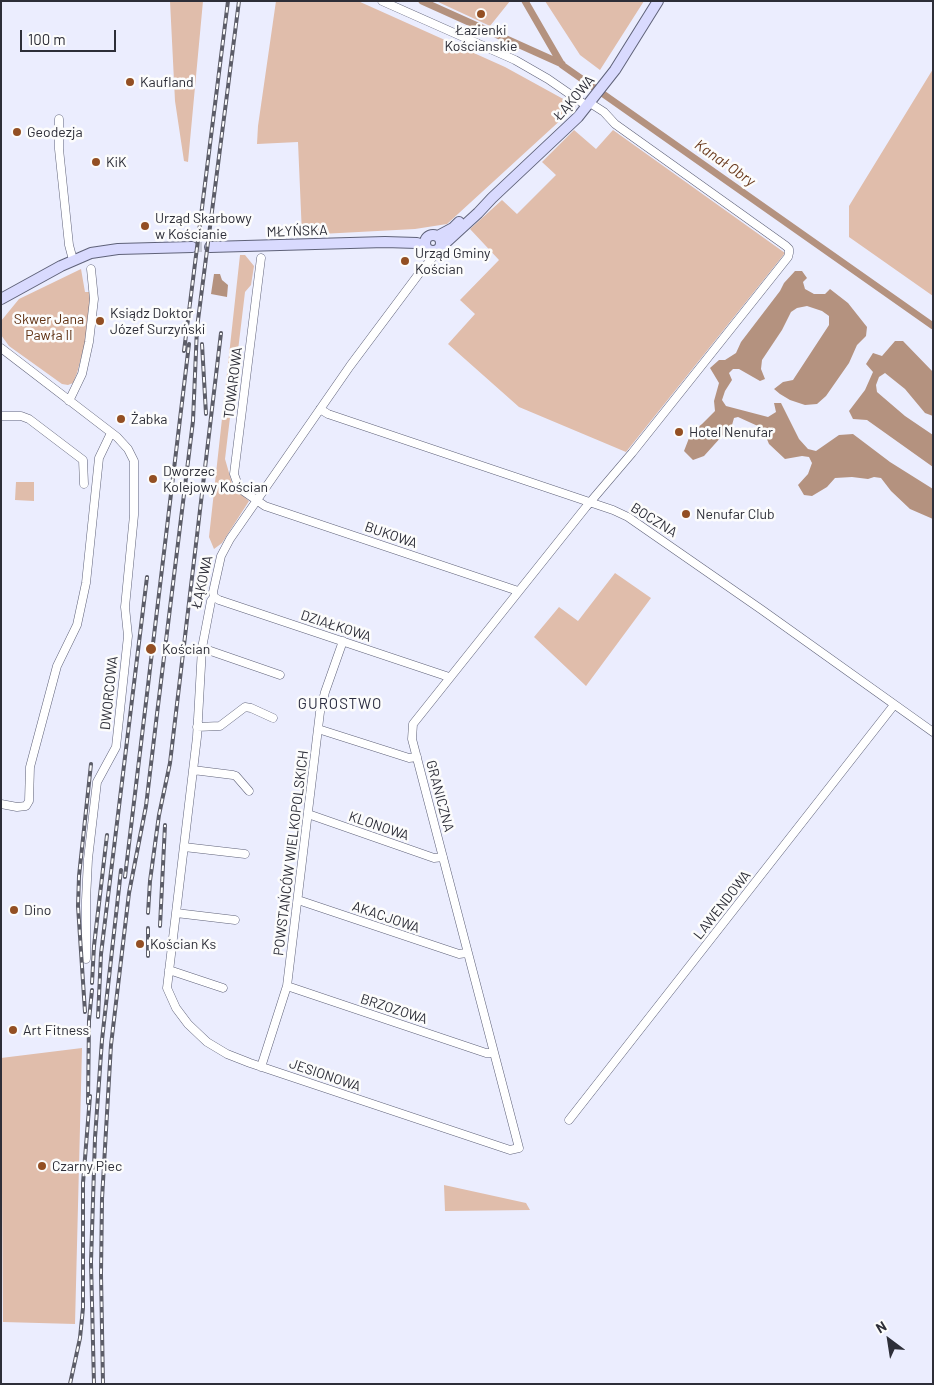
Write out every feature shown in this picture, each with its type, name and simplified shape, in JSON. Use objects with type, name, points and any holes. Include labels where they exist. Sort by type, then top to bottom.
[{"type":"street","points":[[382,1],[515,60],[590,103]]},
{"type":"street","name":"ŁĄKOWA","points":[[169,970],[193,770],[202,648],[211,601],[214,597],[216,577],[224,549],[359,354],[427,263],[440,248],[590,103],[608,80],[658,1]]},
{"type":"street","name":"GRANICZNA","points":[[520,1148],[493,1053],[412,739],[413,724],[518,591],[632,453],[788,257],[789,253],[789,249],[786,246],[615,124],[604,112],[590,103]]},
{"type":"street","points":[[59,119],[58,149],[68,245],[73,260]]},
{"type":"street","name":"ŁĄKOWA","points":[[433,236],[453,228],[474,208],[492,198]]},
{"type":"street","name":"MŁYŃSKA","points":[[385,242],[407,236],[433,236]]},
{"type":"street","points":[[426,247],[432,252],[440,248],[442,240],[433,236],[426,240],[426,247],[427,263]]},
{"type":"street","name":"MŁYŃSKA","points":[[210,247],[385,242],[417,243],[426,247]]},
{"type":"street","points":[[1,299],[73,260],[102,251],[192,247]]},
{"type":"street","name":"TOWAROWA","points":[[256,501],[239,488],[235,482],[234,474],[261,258]]},
{"type":"street","points":[[69,401],[82,374],[90,342],[94,299],[91,269]]},
{"type":"street","name":"DWORCOWA","points":[[1,348],[111,433],[125,445],[134,461],[134,515],[125,606],[128,636],[116,747],[97,782],[88,859],[86,959]]},
{"type":"street","name":"BOCZNA","points":[[320,409],[328,414],[590,502],[628,517],[933,732]]},
{"type":"street","points":[[1,416],[21,416],[29,419],[83,460],[84,484]]},
{"type":"street","points":[[1,804],[26,806],[29,801],[30,767],[57,666],[77,625],[86,582],[99,458],[111,433]]},
{"type":"street","name":"BUKOWA","points":[[256,501],[518,591]]},
{"type":"street","name":"DZIAŁKOWA","points":[[214,597],[450,677]]},
{"type":"street","name":"POWSTAŃCÓW WIELKOPOLSKICH","points":[[261,1067],[287,986],[318,729],[325,692],[342,641]]},
{"type":"street","points":[[202,648],[280,675]]},
{"type":"street","name":"LAWENDOWA","points":[[569,1120],[894,705]]},
{"type":"street","points":[[196,727],[210,728],[220,726],[245,708],[251,708],[273,718]]},
{"type":"street","points":[[318,729],[409,758],[417,757]]},
{"type":"street","points":[[193,770],[236,776],[248,791]]},
{"type":"street","name":"KLONOWA","points":[[308,814],[434,858],[443,857]]},
{"type":"street","points":[[184,847],[245,854]]},
{"type":"street","name":"AKACJOWA","points":[[298,900],[459,954],[467,953]]},
{"type":"street","points":[[176,913],[236,920]]},
{"type":"street","points":[[169,970],[223,988]]},
{"type":"street","name":"JESIONOWA","points":[[169,970],[168,991],[176,1008],[198,1035],[216,1049],[261,1067],[510,1150],[520,1148]]},
{"type":"street","name":"BRZOZOWA","points":[[287,986],[486,1053],[493,1053]]},
{"type":"green space","points":[[170,1],[203,1],[188,162],[184,161],[175,101]]},
{"type":"green space","points":[[276,1],[358,1],[505,67],[576,106],[447,224],[415,229],[302,235],[298,142],[257,144]]},
{"type":"green space","name":"Łazienki Kościanskie","points":[[436,1],[510,1],[490,26]]},
{"type":"green space","points":[[545,1],[644,1],[600,70],[580,55]]},
{"type":"green space","points":[[933,69],[933,296],[849,237],[849,206]]},
{"type":"green space","points":[[574,130],[596,149],[613,130],[785,253],[626,452],[519,407],[448,344],[475,314],[460,300],[499,260],[470,229],[502,200],[517,214],[556,175],[542,162]]},
{"type":"green space","points":[[240,255],[245,255],[254,266],[251,285],[245,292],[225,459],[232,483],[237,491],[249,501],[222,543],[214,549],[209,537]]},
{"type":"green space","name":"Skwer Jana Pawła II","points":[[81,269],[85,292],[91,292],[86,340],[73,383],[68,385],[62,384],[9,346],[1,335],[1,321],[19,299]]},
{"type":"green space","points":[[16,482],[34,482],[34,501],[15,500]]},
{"type":"green space","points":[[615,573],[651,598],[586,686],[534,637],[559,607],[578,621]]},
{"type":"green space","points":[[82,1048],[75,1324],[3,1322],[1,1058]]},
{"type":"green space","points":[[444,1185],[526,1203],[530,1210],[445,1211]]},
{"type":"shaded area","points":[[795,271],[802,271],[807,278],[803,282],[805,289],[814,294],[825,294],[830,289],[848,303],[867,327],[866,336],[857,345],[849,363],[826,396],[817,404],[805,405],[790,400],[774,389],[783,382],[793,380],[829,325],[829,316],[822,311],[807,306],[797,308],[791,312],[782,330],[762,360],[761,369],[765,379],[760,381],[739,369],[733,369],[729,373],[732,380],[722,400],[726,406],[768,417],[776,412],[774,403],[781,403],[799,439],[808,449],[816,451],[839,435],[853,434],[890,462],[933,489],[933,519],[910,509],[891,491],[881,478],[835,478],[827,487],[812,496],[804,495],[798,485],[808,474],[812,463],[809,457],[802,456],[785,459],[769,444],[760,427],[738,417],[734,418],[732,425],[704,456],[693,460],[684,451],[691,433],[715,411],[714,401],[719,383],[710,368],[719,360],[725,360],[736,353],[741,342]]},
{"type":"shaded area","points":[[214,274],[220,274],[222,280],[228,285],[227,297],[211,294]]},
{"type":"shaded area","points":[[895,341],[903,341],[933,372],[933,416],[925,413],[905,389],[885,373],[879,377],[876,385],[877,392],[905,416],[933,435],[933,467],[867,420],[853,419],[849,411],[865,390],[873,372],[866,364],[873,353],[882,356]]},
{"type":"waterway","points":[[422,1],[562,64]]},
{"type":"waterway","name":"Kanał Obry","points":[[525,1],[562,65],[933,326]]},
{"type":"tunnel","points":[[192,247],[210,247]]},
{"type":"railway","points":[[184,351],[228,1]]},
{"type":"railway","points":[[103,1384],[102,1199],[111,1045],[129,893],[146,806],[193,421],[197,328],[239,1]]},
{"type":"railway","points":[[148,913],[150,881],[159,815],[170,763],[221,333]]},
{"type":"railway","points":[[125,877],[189,344]]},
{"type":"railway","points":[[202,344],[206,414]]},
{"type":"railway","points":[[98,1017],[101,954],[147,577]]},
{"type":"railway","points":[[85,1012],[78,906],[79,876],[91,764]]},
{"type":"railway","points":[[160,926],[165,825]]},
{"type":"railway","points":[[92,983],[94,946],[107,835]]},
{"type":"railway","points":[[94,1384],[91,1262],[95,1138],[102,1040],[121,870]]},
{"type":"railway","points":[[148,928],[148,956]]},
{"type":"railway","points":[[88,1103],[89,1020],[92,990]]},
{"type":"railway","points":[[70,1384],[80,1338],[83,1308],[83,1183],[90,1096]]},
{"type":"place","name":"Łazienki Kościanskie","points":[[481,14]]},
{"type":"place","name":"Kaufland","points":[[130,82]]},
{"type":"place","name":"Geodezja","points":[[17,132]]},
{"type":"place","name":"KiK","points":[[96,162]]},
{"type":"place","name":"Urząd Skarbowy w Kościanie","points":[[145,226]]},
{"type":"place","name":"Urząd Gminy Kościan","points":[[405,261]]},
{"type":"place","name":"Ksiądz Doktor Józef Surzyński","points":[[100,321]]},
{"type":"place","name":"Żabka","points":[[121,419]]},
{"type":"place","name":"Hotel Nenufar","points":[[679,432]]},
{"type":"place","name":"Dworzec Kolejowy Kościan","points":[[153,479]]},
{"type":"place","name":"Nenufar Club","points":[[686,514]]},
{"type":"place","name":"Kościan","points":[[151,649]]},
{"type":"place","name":"Dino","points":[[14,910]]},
{"type":"place","name":"Kościan Ks","points":[[140,944]]},
{"type":"place","name":"Art Fitness","points":[[13,1030]]},
{"type":"place","name":"Czarny Piec","points":[[42,1166]]},
{"type":"district","name":"GUROSTWO","points":[[340,704]]}]
